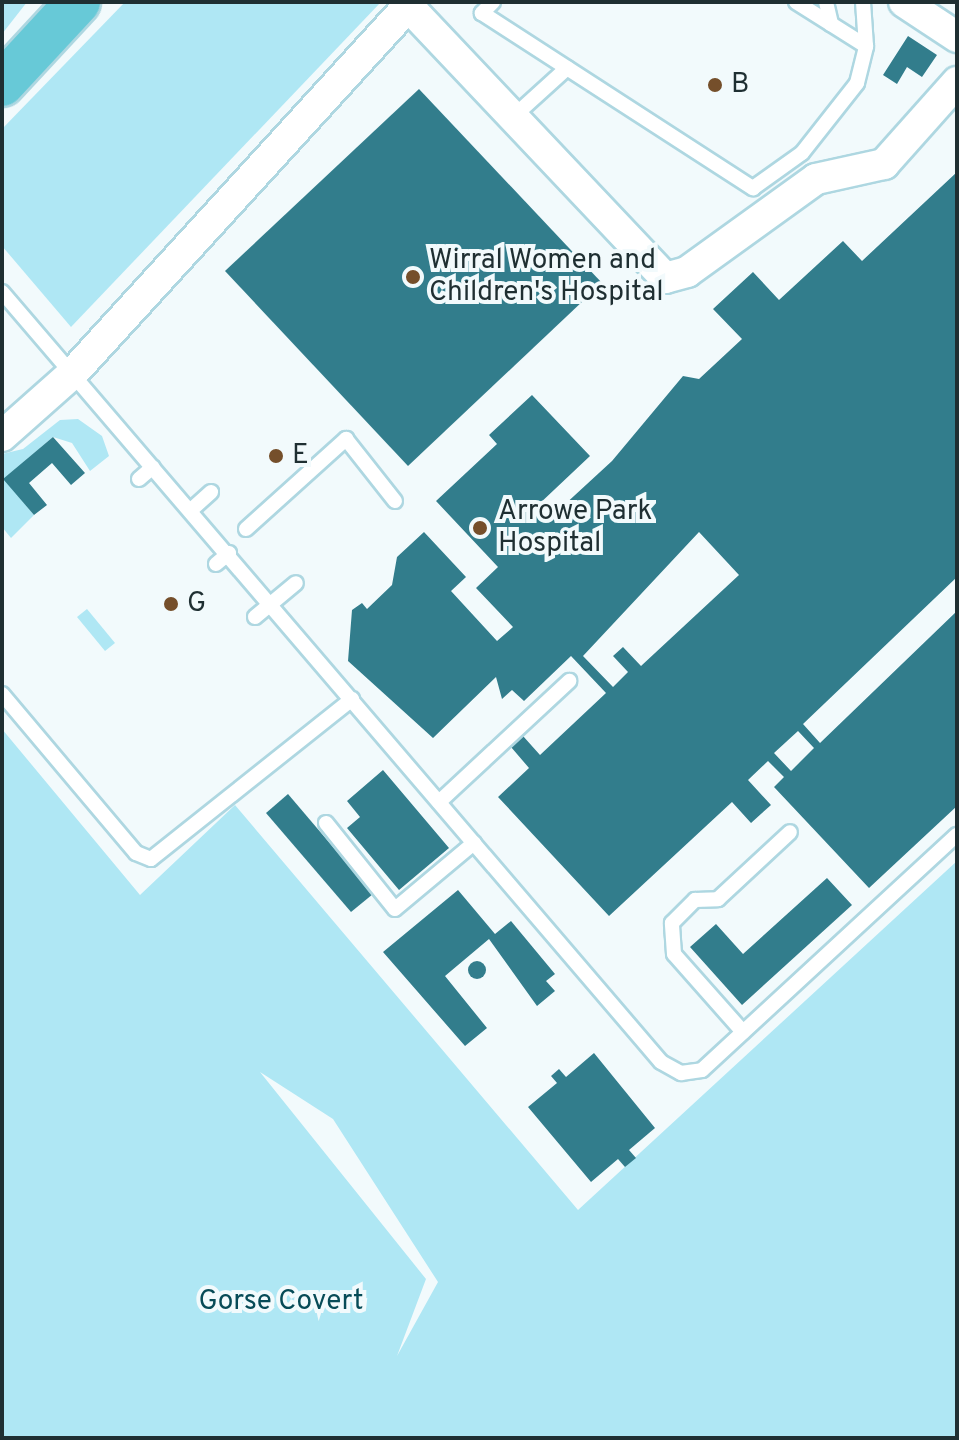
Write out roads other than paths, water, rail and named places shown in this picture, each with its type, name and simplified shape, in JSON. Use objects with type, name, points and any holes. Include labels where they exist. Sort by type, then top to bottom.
[{"type":"main road","points":[[2,84],[78,2]]},
{"type":"street","points":[[904,2],[957,37]]},
{"type":"street","points":[[2,436],[73,373],[411,4],[665,278],[687,272],[816,179],[884,164],[957,82]]},
{"type":"lane","points":[[493,2],[482,13],[753,188],[802,153],[841,108],[857,83],[866,46],[863,2]]},
{"type":"lane","points":[[796,2],[866,46]]},
{"type":"lane","points":[[826,2],[831,24]]},
{"type":"lane","points":[[513,117],[567,68]]},
{"type":"lane","points":[[2,292],[229,553],[661,1062],[681,1073],[702,1070],[957,835]]},
{"type":"lane","points":[[246,529],[346,439],[395,501]]},
{"type":"lane","points":[[139,479],[153,467]]},
{"type":"lane","points":[[191,510],[211,492]]},
{"type":"lane","points":[[216,564],[229,553]]},
{"type":"lane","points":[[255,617],[296,583]]},
{"type":"lane","points":[[439,802],[569,681]]},
{"type":"lane","points":[[2,694],[136,853],[151,859],[352,699]]},
{"type":"lane","points":[[326,823],[395,909],[474,843]]},
{"type":"lane","points":[[743,1032],[674,954],[672,923],[695,900],[718,899],[790,832]]},
{"type":"place","name":"B","points":[[715,85]]},
{"type":"place","name":"Wirral Women and Children's Hospital","points":[[413,277]]},
{"type":"place","name":"E","points":[[276,456]]},
{"type":"place","name":"Arrowe Park Hospital","points":[[480,528]]},
{"type":"place","name":"G","points":[[171,604]]},
{"type":"park label","name":"Gorse Covert","points":[[281,1302]]}]
